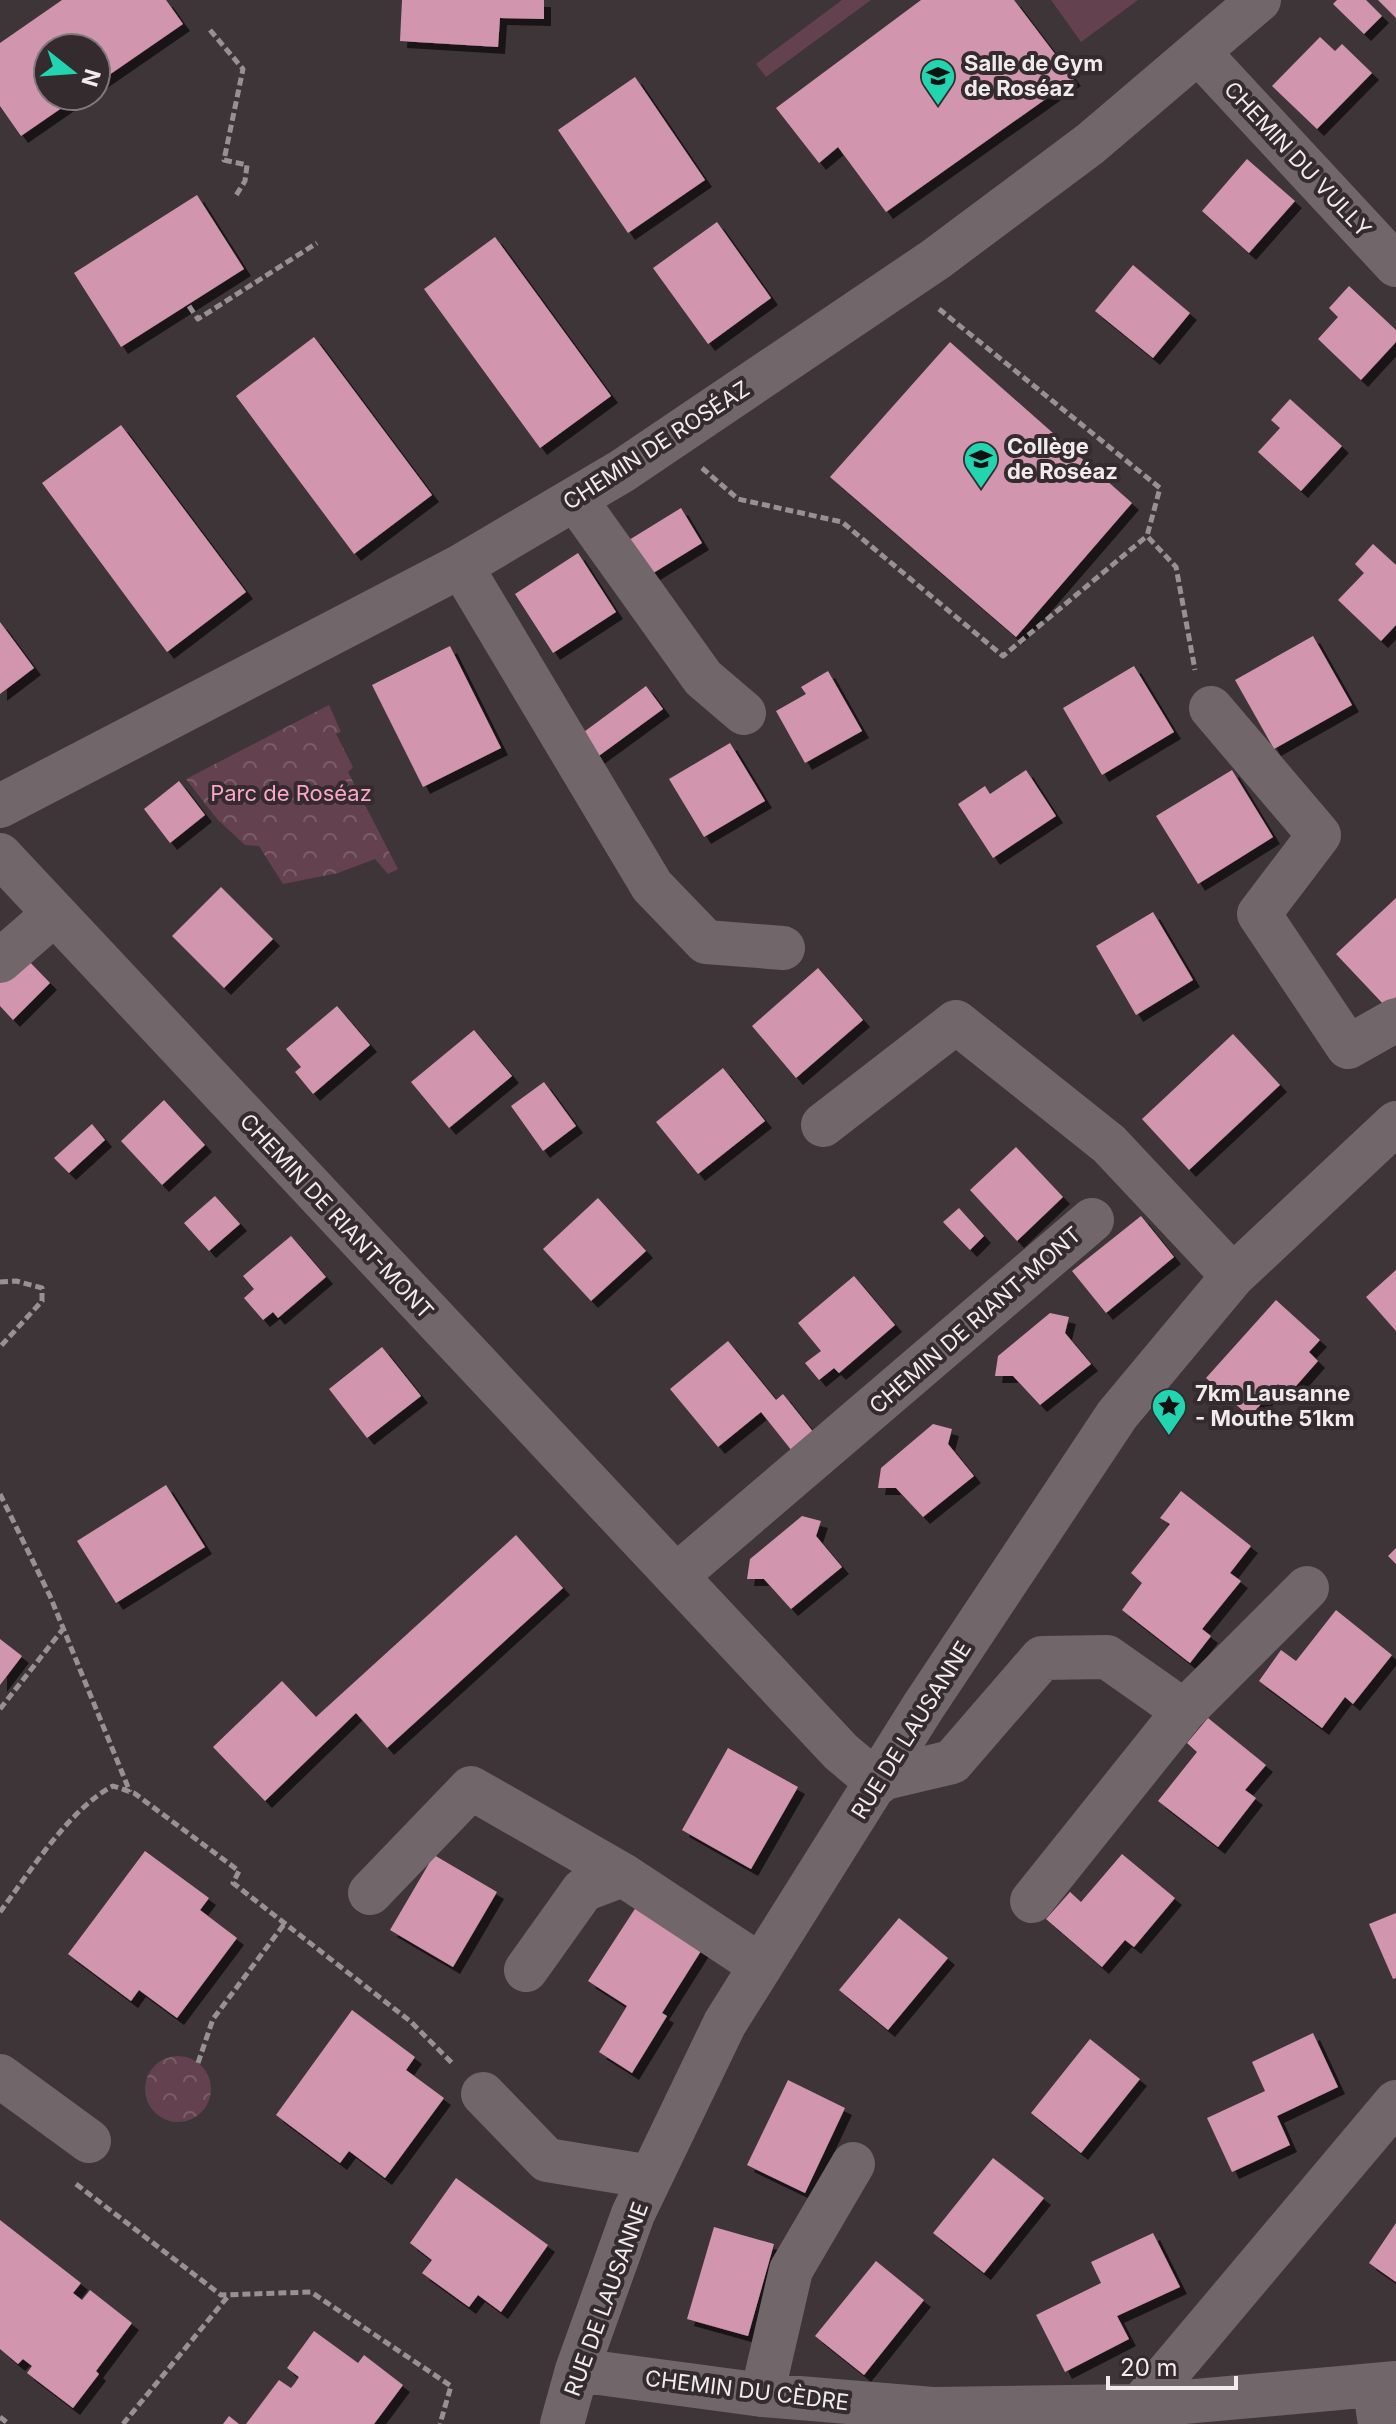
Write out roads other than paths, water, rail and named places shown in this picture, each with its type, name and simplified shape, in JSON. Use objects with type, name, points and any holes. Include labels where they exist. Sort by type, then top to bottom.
[{"type":"street","name":"CHEMIN DE ROSÉAZ","points":[[0,806],[461,566],[575,499],[936,259],[1090,144],[1200,54],[1259,0]]},
{"type":"street","name":"CHEMIN DU VULLY","points":[[1200,54],[1396,265]]},
{"type":"street","points":[[575,499],[703,678],[744,713]]},
{"type":"street","points":[[461,566],[652,886],[706,942],[783,948]]},
{"type":"street","points":[[1211,708],[1319,835],[1259,914],[1348,1047],[1396,1020]]},
{"type":"street","name":"CHEMIN DE RIANT-MONT","points":[[0,855],[841,1752],[879,1781]]},
{"type":"street","points":[[0,961],[54,914]]},
{"type":"street","points":[[823,1125],[956,1022],[1109,1144],[1233,1276]]},
{"type":"street","name":"RUE DE LAUSANNE","points":[[562,2424],[577,2370],[633,2214],[725,2023],[923,1707],[1117,1415],[1233,1276],[1393,1133]]},
{"type":"street","name":"CHEMIN DE RIANT-MONT","points":[[676,1576],[1092,1220]]},
{"type":"street","points":[[1032,1901],[1184,1711],[1307,1588]]},
{"type":"street","points":[[879,1781],[952,1762],[1042,1658],[1107,1657],[1184,1711]]},
{"type":"street","points":[[370,1893],[471,1788],[623,1875],[761,1966]]},
{"type":"street","points":[[526,1970],[583,1890],[623,1875]]},
{"type":"street","points":[[0,2076],[89,2141]]},
{"type":"street","points":[[483,2094],[547,2160],[651,2177]]},
{"type":"street","points":[[1140,2406],[1396,2102]]},
{"type":"street","points":[[762,2395],[791,2270],[853,2164]]},
{"type":"street","name":"CHEMIN DU CÈDRE","points":[[577,2370],[762,2395],[933,2409],[1140,2406],[1383,2397]]},
{"type":"place","name":"Salle de Gym de Roséaz","points":[[938,107]]},
{"type":"place","name":"Collège de Roséaz","points":[[981,490]]},
{"type":"place","name":"7km Lausanne - Mouthe 51km","points":[[1169,1437]]},
{"type":"park label","name":"Parc de Roséaz","points":[[291,793]]}]
